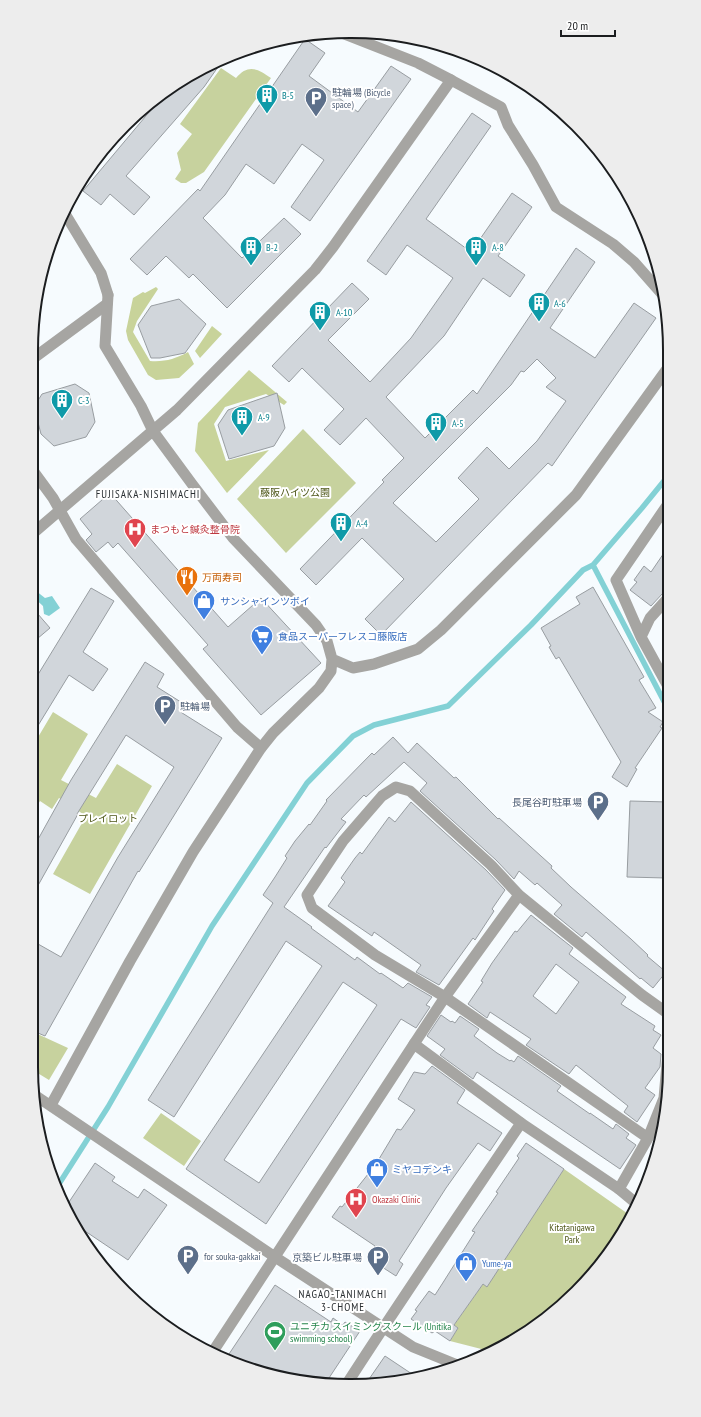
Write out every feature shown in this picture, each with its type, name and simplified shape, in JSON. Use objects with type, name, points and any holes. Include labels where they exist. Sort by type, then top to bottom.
[{"type":"street","points":[[355,38],[418,63],[501,107],[508,125],[556,207],[613,244],[634,262],[656,285]]},
{"type":"street","points":[[38,529],[177,410],[315,270],[333,247],[451,80]]},
{"type":"street","points":[[50,1105],[130,961],[193,852],[261,748],[273,733],[319,688],[331,671],[332,659],[327,641],[316,624],[233,538],[153,431],[141,406],[105,346],[108,300],[101,273],[84,248],[67,218]]},
{"type":"street","points":[[38,355],[108,300]]},
{"type":"street","points":[[332,659],[353,668],[374,664],[418,649],[441,630],[576,495],[663,375]]},
{"type":"street","points":[[38,478],[61,510],[76,539],[237,727],[261,748]]},
{"type":"street","points":[[663,511],[616,580],[642,637],[663,677]]},
{"type":"street","points":[[642,637],[650,618],[663,604]]},
{"type":"street","points":[[648,1138],[445,997],[375,955],[312,908],[307,895],[343,841],[382,796],[396,787],[410,791],[491,865],[519,896],[663,1010]]},
{"type":"street","points":[[215,1348],[445,997],[519,896]]},
{"type":"street","points":[[414,1044],[521,1123],[619,1189],[633,1201]]},
{"type":"street","points":[[40,1099],[383,1328],[413,1347],[450,1362]]},
{"type":"street","points":[[619,1189],[648,1138],[660,1109]]},
{"type":"street","points":[[350,1379],[521,1123]]},
{"type":"green space","points":[[221,68],[236,78],[245,71],[253,69],[271,78],[204,172],[186,183],[181,183],[175,179],[181,170],[177,153],[192,134],[180,124]]},
{"type":"green space","points":[[156,287],[158,289],[137,321],[133,332],[150,361],[170,360],[188,352],[194,364],[179,378],[156,380],[148,375],[128,340],[126,331],[133,298]]},
{"type":"green space","points":[[212,326],[222,334],[200,358],[195,351]]},
{"type":"green space","points":[[249,370],[287,402],[284,405],[266,394],[225,407],[214,424],[226,461],[269,450],[227,493],[195,451],[198,423]]},
{"type":"green space","name":"藤阪ハイツ公園","points":[[303,429],[356,483],[286,553],[237,499]]},
{"type":"green space","name":"プレイロット","points":[[53,712],[88,734],[61,780],[96,798],[117,764],[152,786],[90,894],[53,874],[86,816],[59,798],[52,809],[40,801],[38,804],[38,737]]},
{"type":"green space","points":[[38,1034],[68,1048],[49,1080],[38,1073]]},
{"type":"green space","points":[[161,1113],[201,1141],[184,1166],[143,1138]]},
{"type":"green space","name":"Kitatanigawa Park","points":[[564,1169],[627,1213],[610,1240],[585,1273],[557,1301],[541,1314],[507,1337],[483,1349],[450,1341],[458,1328],[454,1325],[483,1284],[487,1286]]},
{"type":"water","points":[[38,592],[45,598],[52,596],[60,608],[49,616],[44,614],[43,606],[38,601]]},
{"type":"building","points":[[308,41],[325,53],[309,76],[358,112],[391,66],[411,79],[310,221],[291,207],[324,160],[302,144],[274,184],[246,164],[225,195],[203,218],[242,258],[284,218],[301,234],[227,308],[193,274],[189,278],[166,256],[147,275],[130,259],[198,189],[200,191],[303,42]]},
{"type":"building","points":[[218,68],[204,87],[126,176],[150,197],[134,215],[110,194],[101,205],[83,191],[150,111],[194,80]]},
{"type":"building","points":[[472,113],[491,126],[426,219],[471,252],[512,193],[532,207],[498,256],[525,275],[510,297],[483,278],[444,336],[386,397],[425,438],[473,390],[477,394],[576,248],[595,262],[550,328],[595,358],[634,303],[656,318],[552,466],[548,463],[381,635],[365,619],[404,579],[362,538],[316,585],[300,569],[384,482],[382,480],[404,458],[366,418],[340,445],[324,430],[344,409],[302,368],[289,382],[272,366],[352,283],[369,299],[328,340],[370,382],[411,338],[453,278],[407,245],[386,275],[367,261]],"holes":[[[537,359],[556,378],[546,387],[566,401],[537,441],[509,469],[487,447],[458,478],[479,499],[436,542],[393,503],[511,385],[521,371],[524,372]]]},
{"type":"building","points":[[179,299],[206,324],[185,353],[160,358],[151,358],[138,325],[151,306]]},
{"type":"building","name":"C-3","points":[[75,384],[89,393],[95,422],[86,437],[54,446],[41,434],[38,422],[38,400],[42,394]]},
{"type":"building","name":"A-9","points":[[277,393],[285,428],[274,446],[229,459],[218,425],[228,410]]},
{"type":"building","points":[[110,493],[228,627],[261,598],[321,663],[261,715],[203,649],[208,645],[118,543],[113,548],[108,542],[96,552],[86,540],[92,534],[80,519]]},
{"type":"building","points":[[663,554],[663,593],[651,606],[630,590],[637,582],[634,580],[644,566],[651,572]]},
{"type":"building","points":[[593,587],[644,677],[639,680],[656,708],[648,712],[663,722],[660,727],[662,728],[635,768],[637,769],[627,787],[612,777],[621,762],[559,657],[556,659],[541,628],[580,604],[576,597]]},
{"type":"building","points":[[91,588],[114,601],[83,652],[108,669],[93,691],[69,675],[38,726],[38,675]]},
{"type":"building","points":[[38,614],[50,628],[38,638]]},
{"type":"building","points":[[145,662],[164,674],[157,687],[184,704],[179,711],[222,738],[139,872],[138,871],[45,1036],[38,1033],[38,944],[61,957],[118,857],[174,767],[126,735],[77,814],[38,885],[38,839],[71,780]]},
{"type":"building","points":[[393,737],[408,753],[417,743],[454,778],[456,777],[498,819],[499,818],[552,866],[551,868],[571,887],[648,955],[647,956],[663,969],[663,976],[653,988],[641,978],[640,979],[586,932],[582,937],[554,914],[562,905],[537,883],[535,885],[519,871],[514,879],[496,860],[420,791],[427,783],[404,762],[366,797],[364,795],[341,819],[346,822],[326,848],[325,847],[284,907],[355,960],[357,957],[380,974],[381,973],[403,988],[408,983],[432,997],[426,1005],[430,1007],[416,1028],[401,1019],[266,1224],[186,1169],[322,966],[286,941],[174,1117],[148,1100],[273,903],[263,895],[287,858],[285,856],[295,841],[309,824],[310,825],[327,801],[326,800],[372,753],[374,755]],"holes":[[[343,982],[377,1005],[259,1183],[224,1160]]]},
{"type":"building","points":[[630,801],[663,802],[663,878],[627,877]]},
{"type":"building","points":[[411,802],[486,870],[505,890],[492,909],[494,911],[475,940],[473,938],[439,985],[416,972],[421,965],[374,932],[372,936],[328,906],[345,882],[341,878],[355,858],[360,852],[362,854],[389,817],[395,822]]},
{"type":"building","points":[[531,915],[573,948],[569,954],[626,997],[621,1004],[655,1026],[653,1030],[661,1035],[653,1048],[661,1054],[660,1067],[645,1088],[655,1095],[637,1122],[624,1112],[628,1106],[576,1065],[569,1074],[526,1045],[531,1039],[490,1012],[487,1018],[468,1004],[483,982],[481,981],[492,963],[515,931],[517,932]],"holes":[[[556,964],[579,982],[556,1014],[533,996]]]},
{"type":"building","points":[[441,1015],[455,1023],[460,1016],[479,1029],[474,1036],[497,1053],[514,1062],[518,1056],[561,1086],[557,1091],[613,1129],[616,1124],[629,1134],[626,1138],[636,1145],[620,1169],[477,1072],[473,1079],[440,1055],[445,1049],[427,1036]]},
{"type":"building","points":[[432,1066],[465,1090],[457,1103],[502,1133],[490,1151],[478,1143],[446,1188],[399,1261],[403,1264],[396,1276],[368,1258],[375,1246],[332,1217],[340,1206],[342,1207],[376,1164],[397,1129],[401,1130],[415,1110],[398,1099],[414,1072],[425,1074]]},
{"type":"building","points":[[526,1143],[564,1169],[487,1287],[483,1284],[454,1325],[458,1328],[450,1341],[435,1331],[432,1333],[411,1319],[417,1311],[415,1310],[429,1291],[435,1295],[475,1232],[472,1231],[498,1193],[496,1192],[519,1158],[517,1156]]},
{"type":"building","points":[[95,1163],[115,1177],[112,1181],[138,1198],[144,1189],[167,1205],[128,1260],[85,1231],[69,1202]]},
{"type":"building","points":[[275,1285],[331,1322],[333,1318],[343,1325],[345,1322],[360,1331],[329,1378],[290,1373],[250,1362],[229,1354]]},
{"type":"building","points":[[385,1356],[411,1373],[391,1376],[370,1378]]},
{"type":"waterway","points":[[60,1182],[108,1107],[212,926],[307,783],[353,736],[374,725],[448,706],[531,625],[583,570],[593,565],[663,482]]},
{"type":"waterway","points":[[593,565],[663,699]]},
{"type":"place","name":"B-5","points":[[267,114]]},
{"type":"place","name":"駐輪場 (Bicycle space)","points":[[316,118]]},
{"type":"place","name":"B-2","points":[[251,266]]},
{"type":"place","name":"A-8","points":[[476,266]]},
{"type":"place","name":"A-6","points":[[539,322]]},
{"type":"place","name":"A-10","points":[[320,332]]},
{"type":"place","name":"C-3","points":[[62,420]]},
{"type":"place","name":"A-9","points":[[242,436]]},
{"type":"place","name":"A-5","points":[[436,442]]},
{"type":"place","name":"A-4","points":[[341,542]]},
{"type":"place","name":"まつもと鍼灸整骨院","points":[[135,548]]},
{"type":"place","name":"万両寿司","points":[[187,596]]},
{"type":"place","name":"サンシャインツボイ","points":[[204,620]]},
{"type":"place","name":"食品スーパーフレスコ藤阪店","points":[[262,656]]},
{"type":"place","name":"駐輪場","points":[[165,726]]},
{"type":"place","name":"長尾谷町駐車場","points":[[598,822]]},
{"type":"place","name":"ミヤコデンキ","points":[[377,1188]]},
{"type":"place","name":"Okazaki Clinic","points":[[356,1218]]},
{"type":"place","name":"for souka-gakkai","points":[[188,1276]]},
{"type":"place","name":"京築ビル駐車場","points":[[378,1276]]},
{"type":"place","name":"Yume-ya","points":[[466,1282]]},
{"type":"place","name":"ユニチカ スイミングスクール (Unitika swimming school)","points":[[275,1352]]},
{"type":"district","name":"FUJISAKA-NISHIMACHI","points":[[148,494]]},
{"type":"district","name":"NAGAO-TANIMACHI 3-CHOME","points":[[343,1300]]}]
